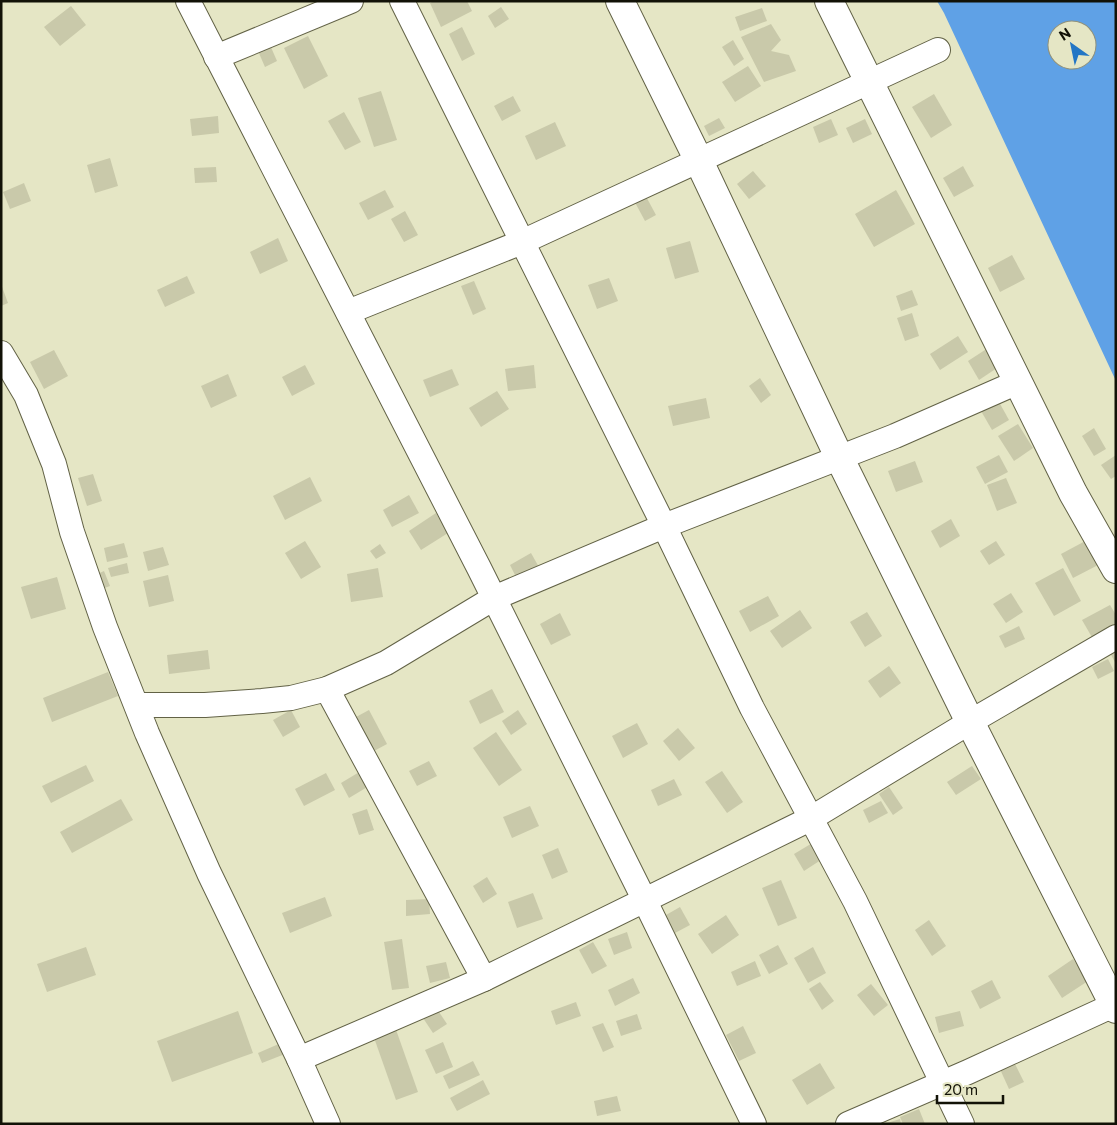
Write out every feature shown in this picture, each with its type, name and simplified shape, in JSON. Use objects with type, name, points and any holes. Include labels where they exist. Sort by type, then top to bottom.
[{"type":"street","points":[[188,1],[494,598],[754,1124]]},
{"type":"street","points":[[216,57],[351,1]]},
{"type":"street","points":[[402,1],[664,526],[743,690],[855,901],[962,1124]]},
{"type":"street","points":[[620,1],[698,159],[840,459],[970,722],[1115,1006],[848,1124]]},
{"type":"street","points":[[829,1],[1073,493],[1116,569]]},
{"type":"street","points":[[348,312],[522,242],[698,159],[938,50]]},
{"type":"street","points":[[1,353],[26,395],[51,456],[72,532],[105,627],[137,706],[209,873],[299,1059],[328,1124]]},
{"type":"street","points":[[137,706],[205,706],[262,701],[291,698],[327,689],[386,663],[494,598],[664,526],[840,459],[1018,382]]},
{"type":"street","points":[[299,1059],[484,979],[810,819],[970,722],[1116,637]]},
{"type":"street","points":[[327,689],[484,979]]},
{"type":"water","points":[[937,1],[1116,1],[1116,381],[944,13]]},
{"type":"building","points":[[434,1],[467,1],[472,11],[441,27],[430,3]]},
{"type":"building","points":[[71,6],[86,25],[60,46],[44,27]]},
{"type":"building","points":[[501,7],[509,19],[495,28],[488,16]]},
{"type":"building","points":[[762,8],[767,21],[740,31],[735,17]]},
{"type":"building","points":[[771,24],[781,40],[771,51],[789,55],[796,71],[764,82],[741,37]]},
{"type":"building","points":[[462,27],[475,54],[462,61],[449,34]]},
{"type":"building","points":[[308,36],[328,76],[304,89],[284,48]]},
{"type":"building","points":[[733,40],[744,59],[734,66],[722,47]]},
{"type":"building","points":[[270,45],[277,61],[265,67],[258,51]]},
{"type":"building","points":[[748,66],[761,86],[735,102],[722,82]]},
{"type":"building","points":[[381,91],[397,140],[374,147],[358,98]]},
{"type":"building","points":[[934,94],[952,125],[931,138],[912,107]]},
{"type":"building","points":[[513,96],[521,111],[502,121],[494,106]]},
{"type":"building","points":[[344,112],[361,142],[345,150],[328,121]]},
{"type":"building","points":[[218,116],[219,133],[192,136],[190,119]]},
{"type":"building","points":[[719,118],[725,128],[709,136],[704,126]]},
{"type":"building","points":[[831,119],[838,135],[819,143],[813,127]]},
{"type":"building","points":[[865,119],[872,134],[853,143],[846,128]]},
{"type":"building","points":[[555,122],[566,146],[536,160],[525,136]]},
{"type":"building","points":[[110,158],[118,186],[95,193],[87,165]]},
{"type":"building","points":[[963,166],[974,186],[954,197],[943,178]]},
{"type":"building","points":[[216,167],[217,182],[195,183],[194,168]]},
{"type":"building","points":[[753,171],[766,186],[749,199],[737,184]]},
{"type":"building","points":[[24,183],[31,201],[10,209],[3,192]]},
{"type":"building","points":[[642,189],[656,215],[645,221],[631,195]]},
{"type":"building","points":[[385,190],[394,207],[368,220],[359,203]]},
{"type":"building","points":[[896,190],[915,224],[874,247],[855,214]]},
{"type":"building","points":[[405,211],[418,235],[404,242],[391,219]]},
{"type":"building","points":[[278,238],[288,261],[260,274],[250,252]]},
{"type":"building","points":[[690,241],[699,272],[675,279],[666,248]]},
{"type":"building","points":[[1012,255],[1025,279],[1000,292],[988,268]]},
{"type":"building","points":[[187,276],[195,293],[165,307],[157,290]]},
{"type":"building","points":[[609,278],[618,301],[597,309],[588,285]]},
{"type":"building","points":[[474,281],[486,309],[473,315],[461,286]]},
{"type":"building","points":[[1,284],[8,303],[1,306]]},
{"type":"building","points":[[912,290],[918,305],[901,311],[896,296]]},
{"type":"building","points":[[912,313],[919,336],[905,341],[897,318]]},
{"type":"building","points":[[958,336],[968,352],[940,370],[930,354]]},
{"type":"building","points":[[988,348],[1000,366],[979,380],[968,361]]},
{"type":"building","points":[[54,350],[68,376],[44,389],[30,362]]},
{"type":"building","points":[[305,365],[315,384],[292,396],[282,377]]},
{"type":"building","points":[[534,365],[536,388],[508,391],[505,369]]},
{"type":"building","points":[[452,369],[459,385],[430,397],[423,380]]},
{"type":"building","points":[[228,374],[237,396],[211,408],[201,386]]},
{"type":"building","points":[[760,378],[771,395],[761,403],[749,386]]},
{"type":"building","points":[[497,391],[509,409],[481,427],[469,408]]},
{"type":"building","points":[[706,398],[710,418],[673,426],[668,406]]},
{"type":"building","points":[[999,402],[1009,420],[992,430],[981,411]]},
{"type":"building","points":[[1018,424],[1033,448],[1014,461],[998,436]]},
{"type":"building","points":[[1094,428],[1106,449],[1094,456],[1082,436]]},
{"type":"building","points":[[999,455],[1008,472],[985,484],[976,467]]},
{"type":"building","points":[[1116,455],[1116,476],[1111,479],[1101,465]]},
{"type":"building","points":[[915,461],[923,482],[896,492],[888,471]]},
{"type":"building","points":[[93,474],[102,501],[87,506],[78,478]]},
{"type":"building","points":[[310,477],[322,501],[285,520],[273,496]]},
{"type":"building","points":[[1006,478],[1017,503],[997,511],[987,485]]},
{"type":"building","points":[[409,495],[419,513],[392,527],[383,510]]},
{"type":"building","points":[[436,513],[448,533],[421,550],[409,531]]},
{"type":"building","points":[[951,519],[960,536],[940,548],[931,531]]},
{"type":"building","points":[[1089,539],[1102,563],[1073,578],[1061,554]]},
{"type":"building","points":[[305,541],[321,567],[301,579],[285,553]]},
{"type":"building","points":[[996,541],[1005,555],[989,565],[980,551]]},
{"type":"building","points":[[124,543],[128,557],[107,562],[104,548]]},
{"type":"building","points":[[380,544],[386,553],[376,559],[370,551]]},
{"type":"building","points":[[163,547],[169,565],[148,571],[143,552]]},
{"type":"building","points":[[531,553],[540,569],[518,581],[510,565]]},
{"type":"building","points":[[127,563],[129,573],[111,577],[108,568]]},
{"type":"building","points":[[378,568],[383,597],[351,602],[347,574]]},
{"type":"building","points":[[1063,568],[1081,601],[1054,616],[1035,583]]},
{"type":"building","points":[[104,571],[110,586],[102,589],[95,575]]},
{"type":"building","points":[[168,575],[174,601],[149,607],[143,581]]},
{"type":"building","points":[[57,577],[66,609],[31,619],[21,587]]},
{"type":"building","points":[[1011,593],[1023,612],[1006,623],[993,604]]},
{"type":"building","points":[[768,596],[779,616],[750,632],[739,611]]},
{"type":"building","points":[[1110,605],[1116,615],[1116,627],[1093,639],[1082,620]]},
{"type":"building","points":[[800,610],[812,628],[782,648],[770,631]]},
{"type":"building","points":[[867,612],[882,636],[865,647],[850,622]]},
{"type":"building","points":[[560,613],[571,635],[551,645],[540,624]]},
{"type":"building","points":[[1019,626],[1025,639],[1005,648],[999,636]]},
{"type":"building","points":[[208,650],[210,669],[169,674],[167,655]]},
{"type":"building","points":[[1116,650],[1116,664],[1110,653]]},
{"type":"building","points":[[1108,659],[1114,671],[1098,679],[1092,667]]},
{"type":"building","points":[[889,666],[901,683],[880,698],[868,681]]},
{"type":"building","points":[[108,672],[118,696],[52,722],[43,698]]},
{"type":"building","points":[[492,689],[504,712],[480,724],[469,701]]},
{"type":"building","points":[[291,710],[300,727],[283,737],[273,720]]},
{"type":"building","points":[[369,710],[387,744],[374,751],[356,717]]},
{"type":"building","points":[[518,710],[527,724],[511,735],[502,721]]},
{"type":"building","points":[[637,723],[648,744],[623,758],[612,736]]},
{"type":"building","points":[[678,728],[695,748],[679,761],[663,741]]},
{"type":"building","points":[[496,732],[522,770],[499,786],[473,748]]},
{"type":"building","points":[[429,761],[437,776],[417,786],[409,771]]},
{"type":"building","points":[[86,765],[94,781],[51,803],[42,786]]},
{"type":"building","points":[[972,766],[981,779],[956,795],[947,782]]},
{"type":"building","points":[[361,771],[369,786],[349,798],[341,783]]},
{"type":"building","points":[[722,771],[743,802],[727,813],[705,782]]},
{"type":"building","points":[[326,773],[335,790],[304,806],[295,789]]},
{"type":"building","points":[[674,779],[682,795],[658,806],[651,790]]},
{"type":"building","points":[[889,787],[903,808],[893,815],[879,794]]},
{"type":"building","points":[[121,799],[133,820],[72,853],[60,832]]},
{"type":"building","points":[[881,801],[888,813],[869,823],[863,810]]},
{"type":"building","points":[[530,806],[539,826],[512,838],[503,817]]},
{"type":"building","points":[[367,809],[374,830],[359,835],[352,814]]},
{"type":"building","points":[[814,842],[824,858],[804,871],[794,854]]},
{"type":"building","points":[[558,848],[568,872],[552,879],[542,855]]},
{"type":"building","points":[[487,877],[497,894],[483,903],[473,886]]},
{"type":"building","points":[[781,880],[797,918],[778,926],[762,888]]},
{"type":"building","points":[[533,893],[543,919],[517,928],[508,902]]},
{"type":"building","points":[[325,897],[332,916],[290,933],[282,913]]},
{"type":"building","points":[[429,899],[430,914],[406,916],[406,900]]},
{"type":"building","points":[[680,907],[690,925],[675,933],[666,915]]},
{"type":"building","points":[[726,915],[739,935],[712,954],[698,934]]},
{"type":"building","points":[[929,920],[946,946],[932,956],[915,930]]},
{"type":"building","points":[[627,932],[632,948],[614,955],[608,939]]},
{"type":"building","points":[[402,939],[409,988],[392,990],[384,942]]},
{"type":"building","points":[[593,942],[607,966],[592,974],[579,950]]},
{"type":"building","points":[[778,945],[788,964],[769,974],[759,955]]},
{"type":"building","points":[[86,947],[96,975],[47,992],[37,964]]},
{"type":"building","points":[[813,947],[826,973],[808,983],[794,958]]},
{"type":"building","points":[[1073,959],[1088,981],[1062,998],[1048,976]]},
{"type":"building","points":[[755,961],[761,976],[737,986],[731,972]]},
{"type":"building","points":[[446,962],[450,978],[430,983],[426,966]]},
{"type":"building","points":[[633,978],[640,993],[615,1006],[608,990]]},
{"type":"building","points":[[992,980],[1001,998],[980,1009],[971,991]]},
{"type":"building","points":[[820,982],[834,1001],[822,1010],[809,989]]},
{"type":"building","points":[[871,984],[888,1005],[874,1016],[857,995]]},
{"type":"building","points":[[576,1002],[581,1016],[556,1025],[551,1011]]},
{"type":"building","points":[[437,1009],[447,1024],[433,1033],[423,1018]]},
{"type":"building","points":[[238,1011],[253,1053],[172,1082],[157,1041]]},
{"type":"building","points":[[960,1011],[964,1026],[939,1033],[935,1017]]},
{"type":"building","points":[[637,1014],[642,1029],[621,1036],[616,1021]]},
{"type":"building","points":[[603,1023],[614,1047],[603,1052],[592,1027]]},
{"type":"building","points":[[394,1024],[418,1092],[396,1100],[372,1032]]},
{"type":"building","points":[[743,1026],[756,1053],[739,1061],[726,1035]]},
{"type":"building","points":[[443,1042],[453,1067],[436,1074],[425,1050]]},
{"type":"building","points":[[281,1043],[285,1054],[262,1063],[258,1053]]},
{"type":"building","points":[[1013,1060],[1024,1082],[1009,1089],[999,1067]]},
{"type":"building","points":[[473,1061],[480,1075],[449,1089],[443,1076]]},
{"type":"building","points":[[820,1063],[835,1088],[807,1105],[792,1080]]},
{"type":"building","points":[[483,1080],[490,1094],[457,1111],[450,1098]]},
{"type":"building","points":[[617,1096],[621,1111],[597,1116],[594,1101]]},
{"type":"building","points":[[919,1109],[925,1124],[903,1124],[900,1117]]},
{"type":"building","points":[[900,1119],[901,1124],[887,1124],[887,1123]]}]
